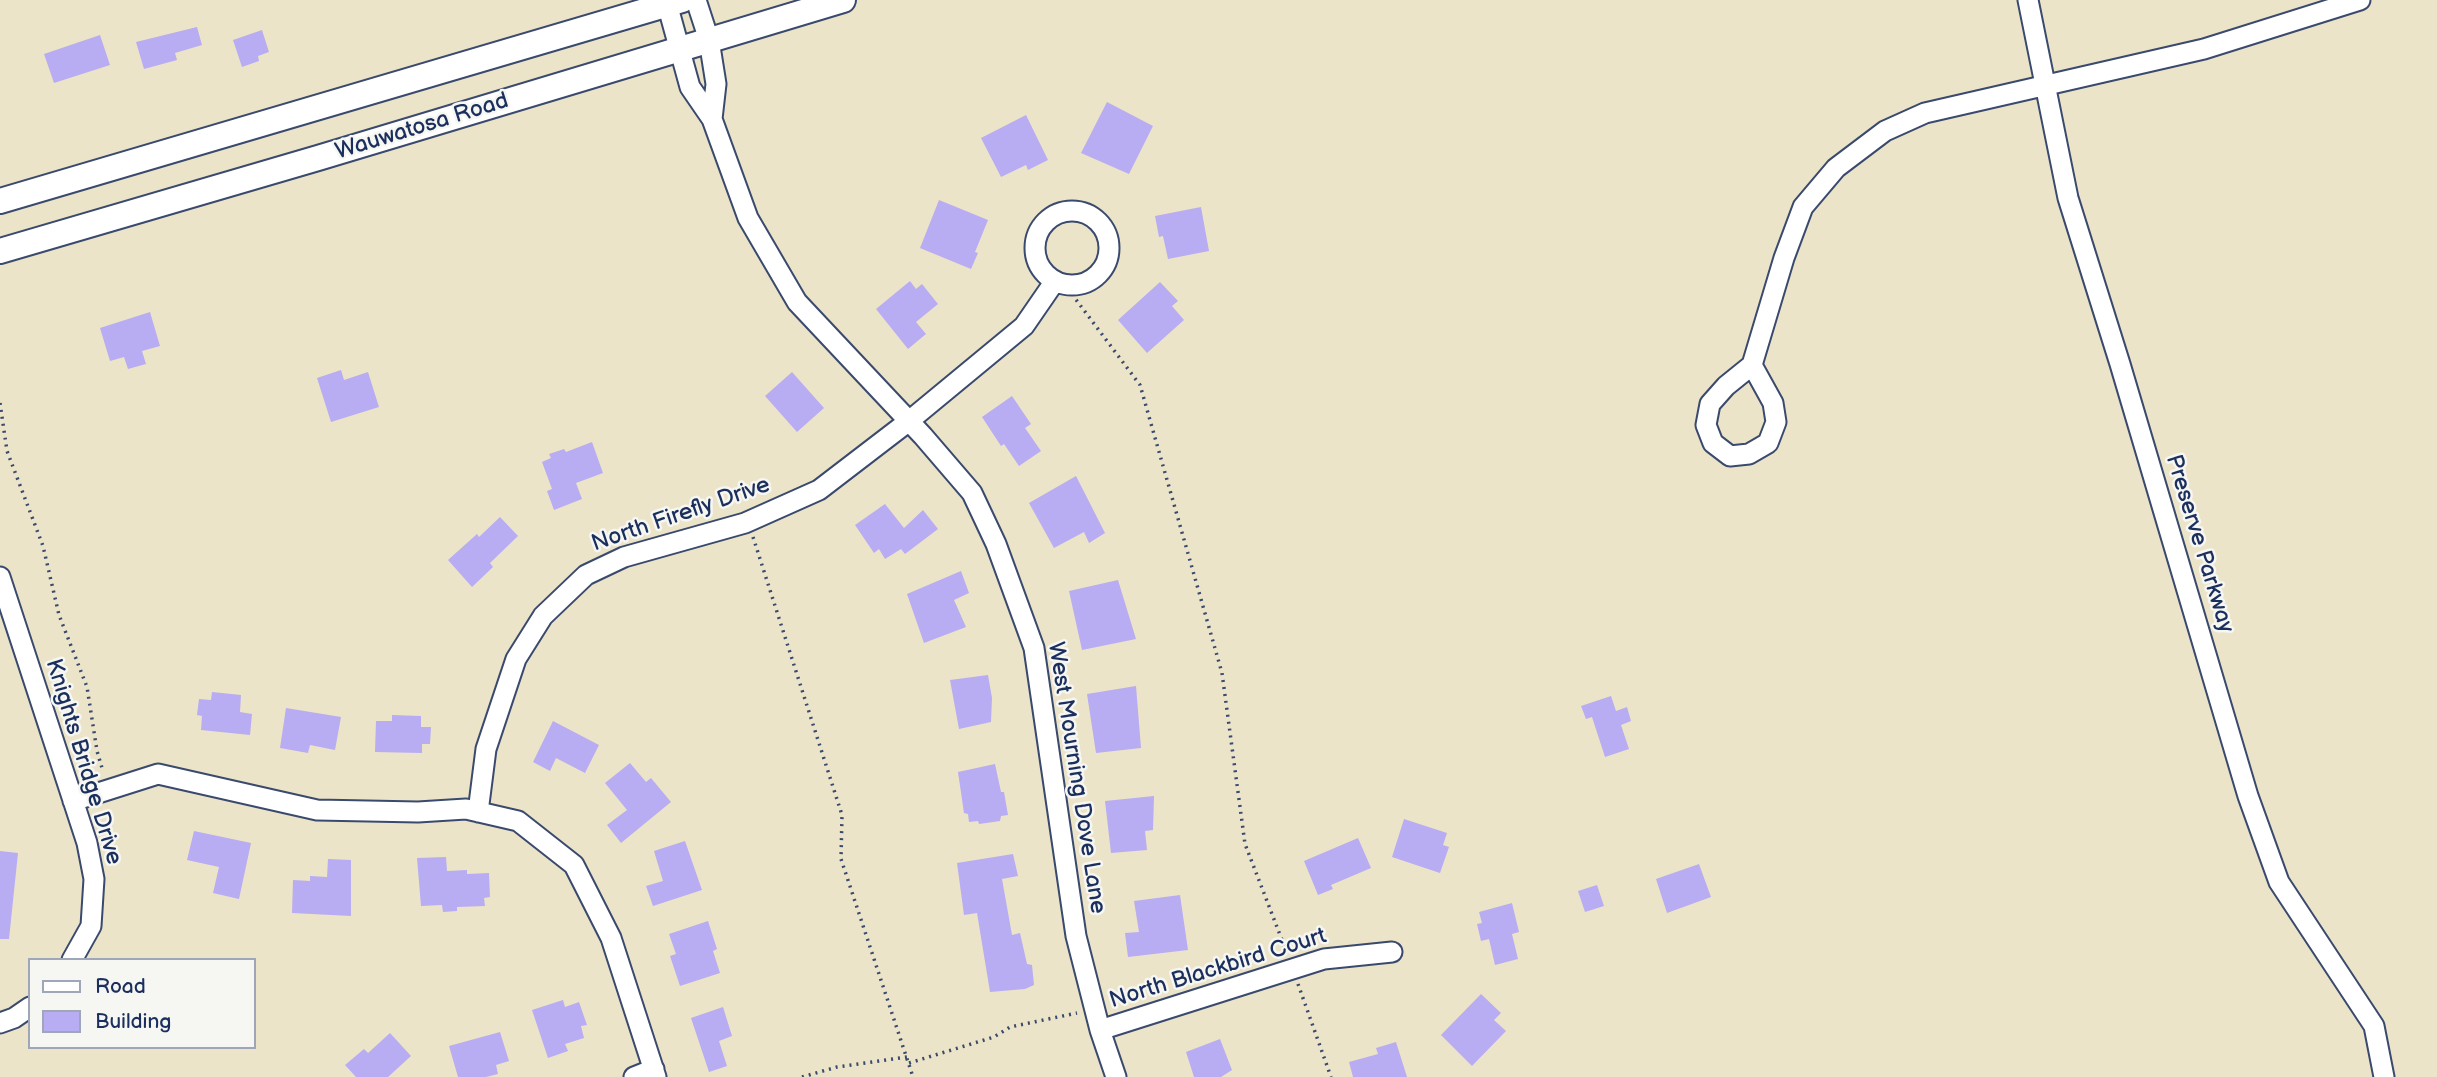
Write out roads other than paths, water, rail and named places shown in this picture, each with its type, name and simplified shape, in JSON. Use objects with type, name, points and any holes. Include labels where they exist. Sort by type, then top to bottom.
[{"type":"main road","name":"Wauwatosa Road","points":[[0,251],[843,0]]},
{"type":"main road","name":"Wauwatosa Road","points":[[0,201],[672,2]]},
{"type":"street","points":[[696,0],[709,40],[716,84],[712,119]]},
{"type":"street","name":"Preserve Parkway","points":[[2028,0],[2068,198],[2248,796],[2279,882],[2374,1026],[2384,1077]]},
{"type":"street","points":[[1752,365],[1773,403],[1776,422],[1768,443],[1749,454],[1730,456],[1713,443],[1706,425],[1710,404],[1726,386],[1752,365],[1783,258],[1803,207],[1836,168],[1885,131],[1925,113],[2204,49],[2360,0]]},
{"type":"street","points":[[672,2],[690,87],[712,119]]},
{"type":"street","name":"West Mourning Dove Lane","points":[[712,119],[748,218],[797,302],[972,493],[996,544],[1034,648],[1076,936],[1100,1030],[1116,1077]]},
{"type":"street","name":"North Firefly Drive","points":[[478,812],[486,749],[516,659],[543,616],[586,575],[624,557],[748,522],[819,490],[1024,326],[1063,283]]},
{"type":"street","name":"Knights Bridge Drive","points":[[0,577],[87,843],[94,879],[90,926],[73,958]]},
{"type":"street","points":[[73,801],[158,774],[317,810],[466,809],[518,821],[574,865],[611,938],[655,1073],[634,1077]]},
{"type":"street","name":"North Blackbird Court","points":[[1100,1030],[1324,959],[1392,952]]},
{"type":"street","points":[[0,1023],[28,1008]]}]
